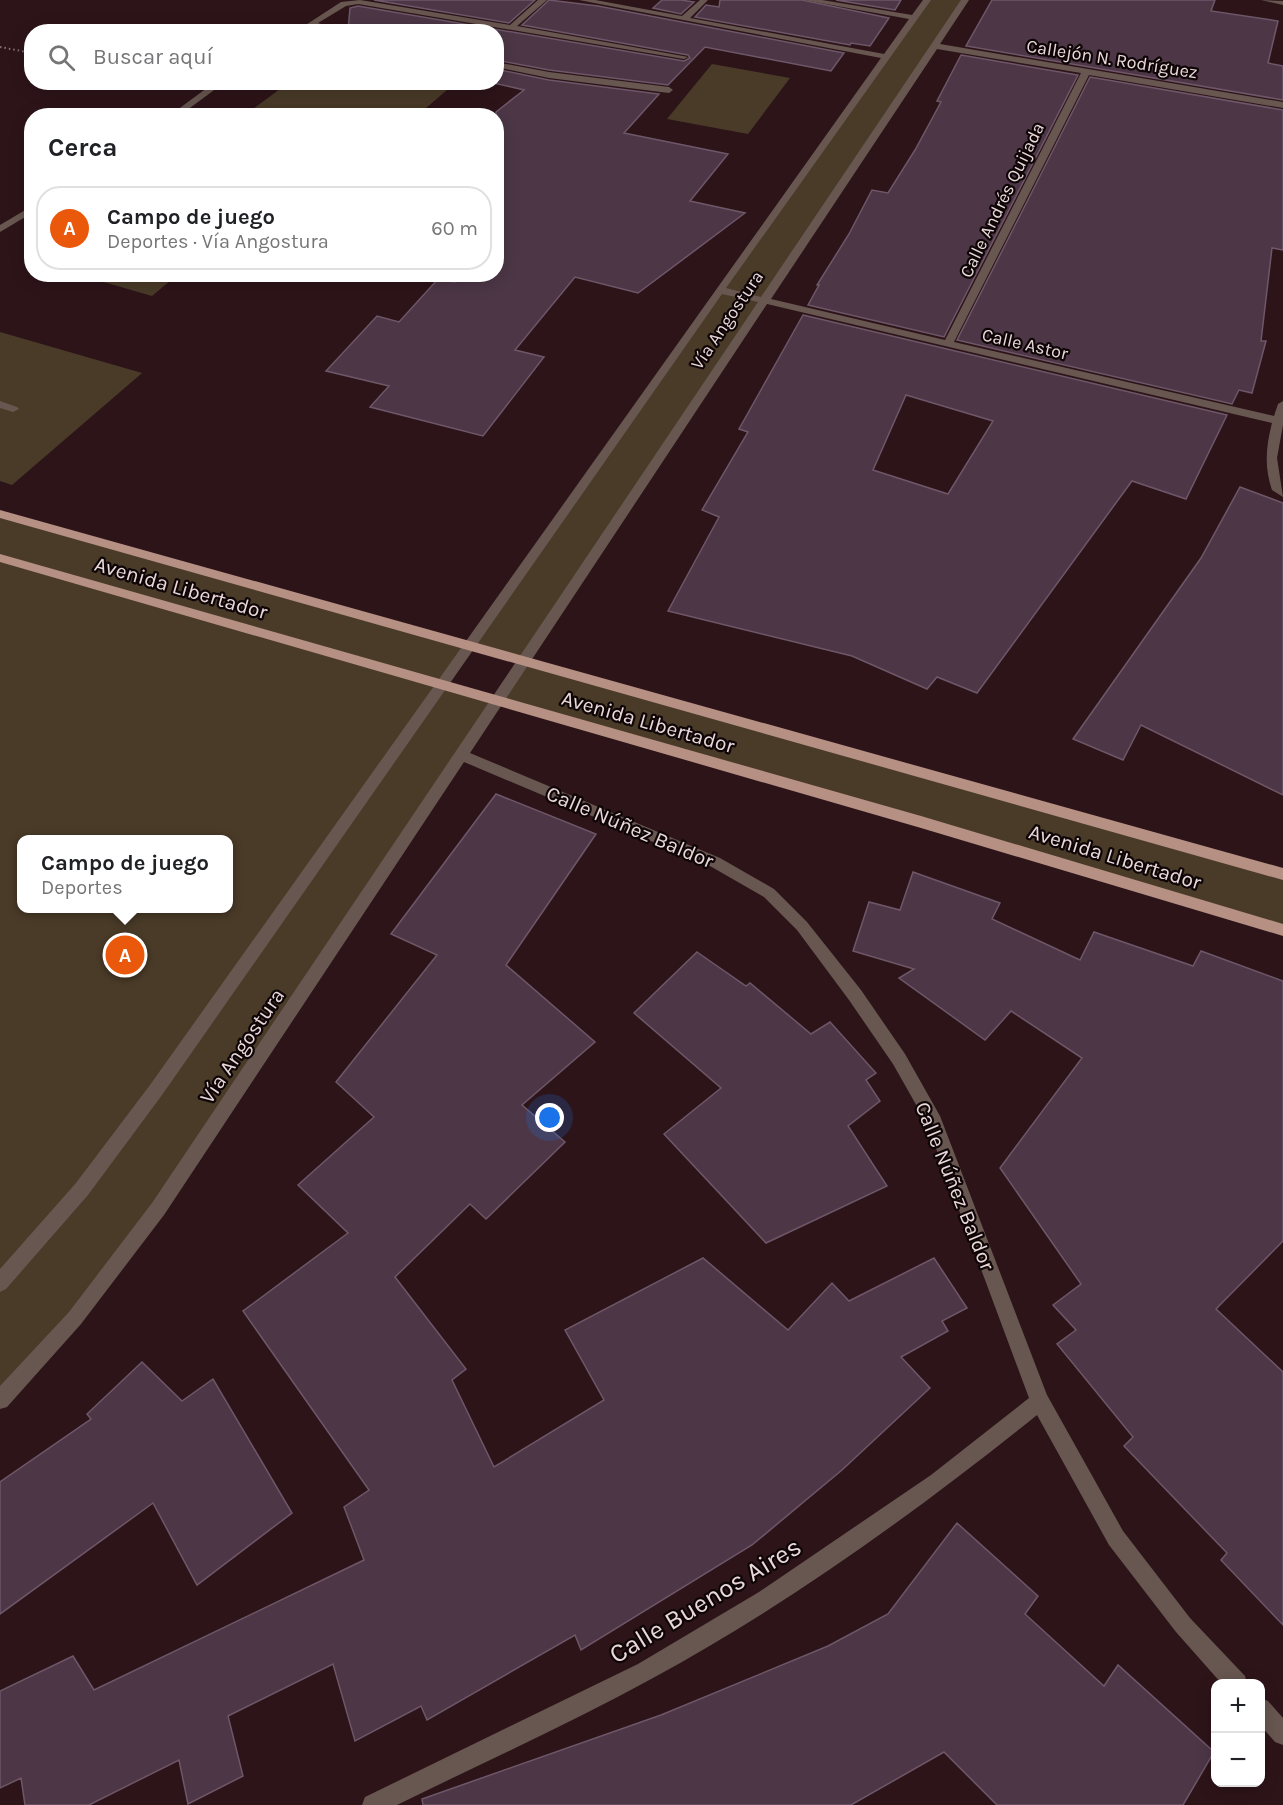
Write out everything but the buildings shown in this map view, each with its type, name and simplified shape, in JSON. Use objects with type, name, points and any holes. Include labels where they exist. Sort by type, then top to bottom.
[{"type":"main road","name":"Avenida Libertador","points":[[0,514],[1283,874]]},
{"type":"main road","name":"Avenida Libertador","points":[[0,558],[921,822],[1283,930]]},
{"type":"street","points":[[513,26],[543,0]]},
{"type":"street","points":[[583,0],[888,57]]},
{"type":"street","points":[[684,19],[704,0]]},
{"type":"street","points":[[808,0],[915,18]]},
{"type":"street","name":"Vía Angostura","points":[[0,1283],[82,1189],[156,1090],[719,290],[927,0]]},
{"type":"street","name":"Vía Angostura","points":[[0,1400],[75,1318],[158,1209],[463,756],[965,0]]},
{"type":"street","points":[[1265,0],[1283,3]]},
{"type":"street","points":[[311,24],[344,4],[358,2],[500,24]]},
{"type":"street","points":[[504,25],[684,57]]},
{"type":"street","name":"Callejón N. Rodríguez","points":[[935,46],[1283,105]]},
{"type":"street","points":[[504,66],[549,75],[669,90]]},
{"type":"street","name":"Calle Andrés Quijada","points":[[948,344],[1086,72]]},
{"type":"street","points":[[184,108],[210,90]]},
{"type":"street","points":[[0,229],[24,214]]},
{"type":"street","name":"Calle Astor","points":[[719,290],[1279,421]]},
{"type":"street","points":[[0,404],[13,409]]},
{"type":"street","points":[[1283,404],[1270,451],[1271,475],[1278,490],[1283,493]]},
{"type":"street","name":"Calle Núñez Baldor","points":[[463,756],[715,862],[769,893],[802,926],[855,995],[893,1050],[934,1121],[1040,1401],[1116,1538],[1183,1625],[1233,1679]]},
{"type":"street","name":"Calle Buenos Aires","points":[[373,1805],[645,1671],[766,1599],[938,1482],[1040,1401]]},
{"type":"street","points":[[1265,1714],[1283,1734]]},
{"type":"path","points":[[0,47],[24,52]]},
{"type":"shaded area","points":[[927,0],[965,0],[525,663],[1283,874],[1283,930],[499,701],[158,1209],[0,1400],[0,514],[468,646]],"holes":[[[468,647],[524,664],[499,701],[441,684]]]},
{"type":"shaded area","points":[[712,64],[790,78],[748,134],[667,119]]},
{"type":"shaded area","points":[[279,90],[447,90],[426,108],[254,108]]},
{"type":"shaded area","points":[[104,282],[169,282],[152,296]]},
{"type":"shaded area","points":[[0,332],[142,373],[12,485],[0,481]]},
{"type":"place","name":"Campo de juego","points":[[125,955]]}]
